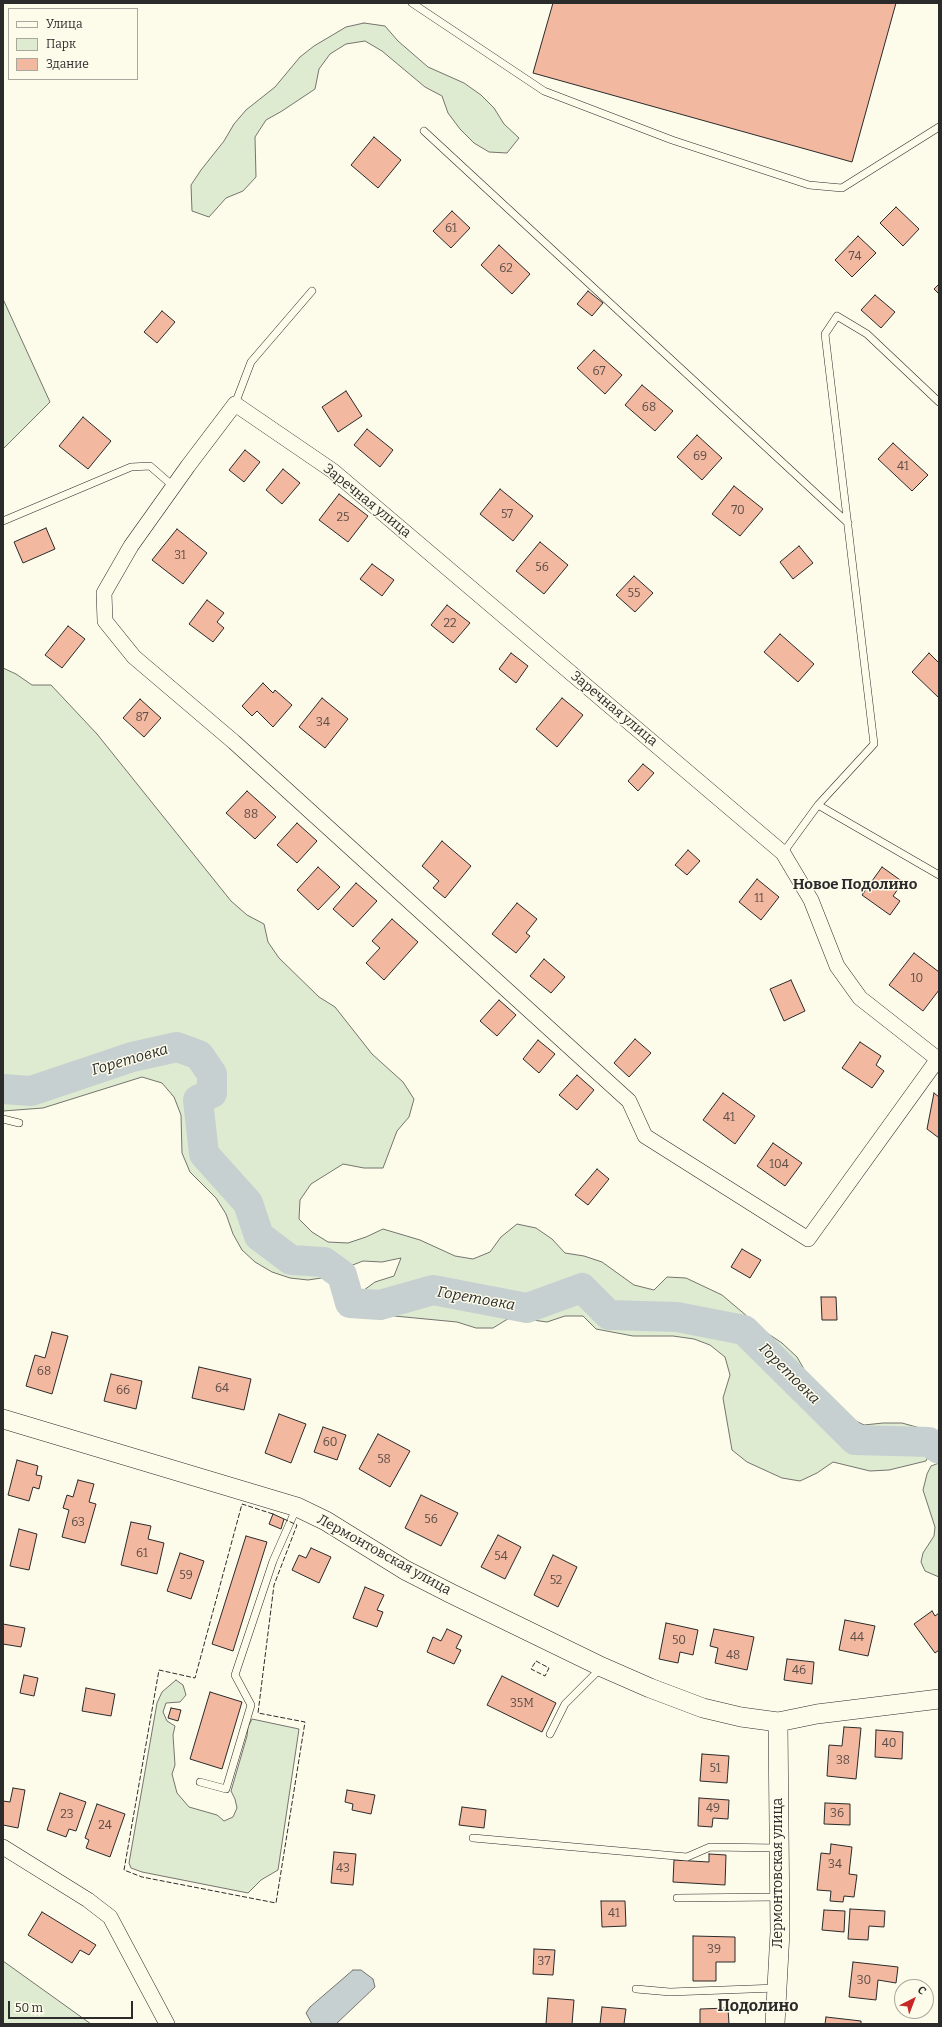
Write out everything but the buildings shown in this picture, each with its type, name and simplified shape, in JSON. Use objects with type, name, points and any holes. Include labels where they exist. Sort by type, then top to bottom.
[{"type":"street","points":[[235,404],[173,486],[131,546],[104,593],[105,621],[134,657],[234,742],[629,1101],[645,1136],[808,1239],[938,1060]]},
{"type":"street","name":"Заречная улица","points":[[235,404],[333,472],[783,853],[811,900],[837,966],[860,998],[938,1060]]},
{"type":"street","name":"Лермонтовская улица","points":[[3,1418],[297,1507],[326,1521],[405,1570],[602,1667],[650,1688],[703,1708],[741,1717],[778,1722],[817,1714],[939,1698]]},
{"type":"street","name":"Лермонтовская улица","points":[[775,2024],[780,1897],[778,1848],[778,1722]]},
{"type":"street","points":[[3,1847],[88,1900],[110,1917],[167,2024]]},
{"type":"lane","points":[[412,3],[544,91],[672,140],[809,185],[842,188],[939,127]]},
{"type":"lane","points":[[424,131],[848,523]]},
{"type":"lane","points":[[235,404],[251,362],[312,290]]},
{"type":"lane","points":[[783,853],[818,805],[874,744],[825,334],[837,316],[867,334],[939,402]]},
{"type":"lane","points":[[3,521],[131,467],[150,466],[173,486]]},
{"type":"lane","points":[[818,805],[939,874]]},
{"type":"lane","points":[[3,1119],[19,1123]]},
{"type":"lane","points":[[200,1782],[226,1789],[251,1705],[235,1675],[273,1561],[297,1507]]},
{"type":"lane","points":[[550,1734],[565,1704],[602,1667]]},
{"type":"lane","points":[[473,1838],[687,1857],[710,1847],[778,1848]]},
{"type":"lane","points":[[677,1898],[780,1897]]},
{"type":"lane","points":[[636,1990],[670,1992],[777,1988]]},
{"type":"green space","points":[[364,23],[385,26],[398,41],[428,67],[464,83],[481,95],[494,108],[504,124],[519,138],[507,153],[489,152],[474,143],[460,129],[448,113],[442,96],[425,87],[382,51],[365,41],[346,44],[330,54],[319,69],[315,89],[266,120],[255,137],[256,177],[243,191],[226,198],[209,217],[192,211],[191,185],[224,141],[234,124],[246,110],[275,87],[300,57],[314,46],[346,27]]},
{"type":"green space","points":[[3,299],[50,402],[3,449]]},
{"type":"green space","points":[[3,668],[16,674],[32,685],[51,685],[97,734],[231,901],[247,915],[264,924],[268,942],[279,958],[319,997],[335,1007],[372,1054],[403,1082],[414,1099],[409,1117],[397,1131],[383,1168],[364,1168],[343,1164],[311,1184],[300,1200],[299,1219],[312,1232],[328,1242],[348,1243],[383,1229],[420,1240],[455,1256],[473,1259],[490,1252],[501,1237],[517,1224],[536,1228],[552,1239],[565,1253],[584,1256],[602,1262],[634,1285],[654,1290],[667,1277],[686,1278],[722,1295],[767,1333],[782,1343],[797,1357],[816,1390],[846,1416],[864,1425],[902,1423],[920,1428],[934,1443],[926,1461],[889,1470],[870,1471],[833,1462],[817,1473],[800,1481],[782,1478],[747,1462],[732,1450],[723,1398],[730,1375],[725,1357],[710,1345],[694,1339],[673,1336],[633,1336],[596,1329],[583,1316],[565,1316],[547,1322],[511,1317],[493,1328],[476,1328],[457,1322],[384,1315],[367,1310],[360,1293],[375,1282],[394,1276],[401,1258],[382,1262],[363,1261],[328,1277],[308,1280],[290,1278],[272,1272],[255,1262],[242,1250],[233,1234],[226,1214],[216,1198],[190,1172],[182,1153],[181,1115],[174,1097],[162,1083],[142,1077],[43,1108],[3,1111]]},
{"type":"green space","points":[[939,1463],[939,1577],[925,1571],[921,1562],[923,1553],[934,1536],[935,1527],[923,1490],[927,1474],[931,1466]]},
{"type":"green space","points":[[176,1680],[183,1685],[186,1695],[180,1702],[166,1703],[163,1712],[167,1721],[175,1726],[173,1735],[175,1765],[172,1774],[177,1793],[189,1807],[217,1815],[224,1821],[233,1817],[237,1808],[231,1791],[247,1736],[248,1727],[252,1719],[299,1729],[278,1870],[261,1880],[248,1893],[142,1872],[131,1868],[129,1863],[157,1703],[162,1692]]},
{"type":"green space","points":[[3,1961],[91,2024],[3,2024]]},
{"type":"shaded area","points":[[353,1970],[361,1970],[373,1979],[375,1987],[336,2024],[312,2024],[306,2013],[310,2007]]},
{"type":"waterway","name":"Горетовка","points":[[3,1089],[31,1091],[132,1057],[177,1047],[199,1055],[212,1074],[212,1093],[198,1100],[204,1154],[248,1203],[259,1236],[291,1260],[324,1262],[342,1275],[350,1303],[380,1305],[433,1290],[527,1308],[582,1288],[609,1315],[677,1317],[744,1330],[855,1440],[929,1442],[939,1449]]},
{"type":"fence","points":[[273,1514],[242,1504],[195,1678],[159,1670],[124,1870],[142,1877],[276,1903],[305,1722],[258,1713],[274,1585],[297,1525],[284,1519]]},
{"type":"fence","points":[[536,1661],[549,1668],[545,1676],[531,1669],[536,1661]]},
{"type":"district","name":"Новое Подолино","points":[[855,885]]},
{"type":"district","name":"Подолино","points":[[758,2007]]}]
